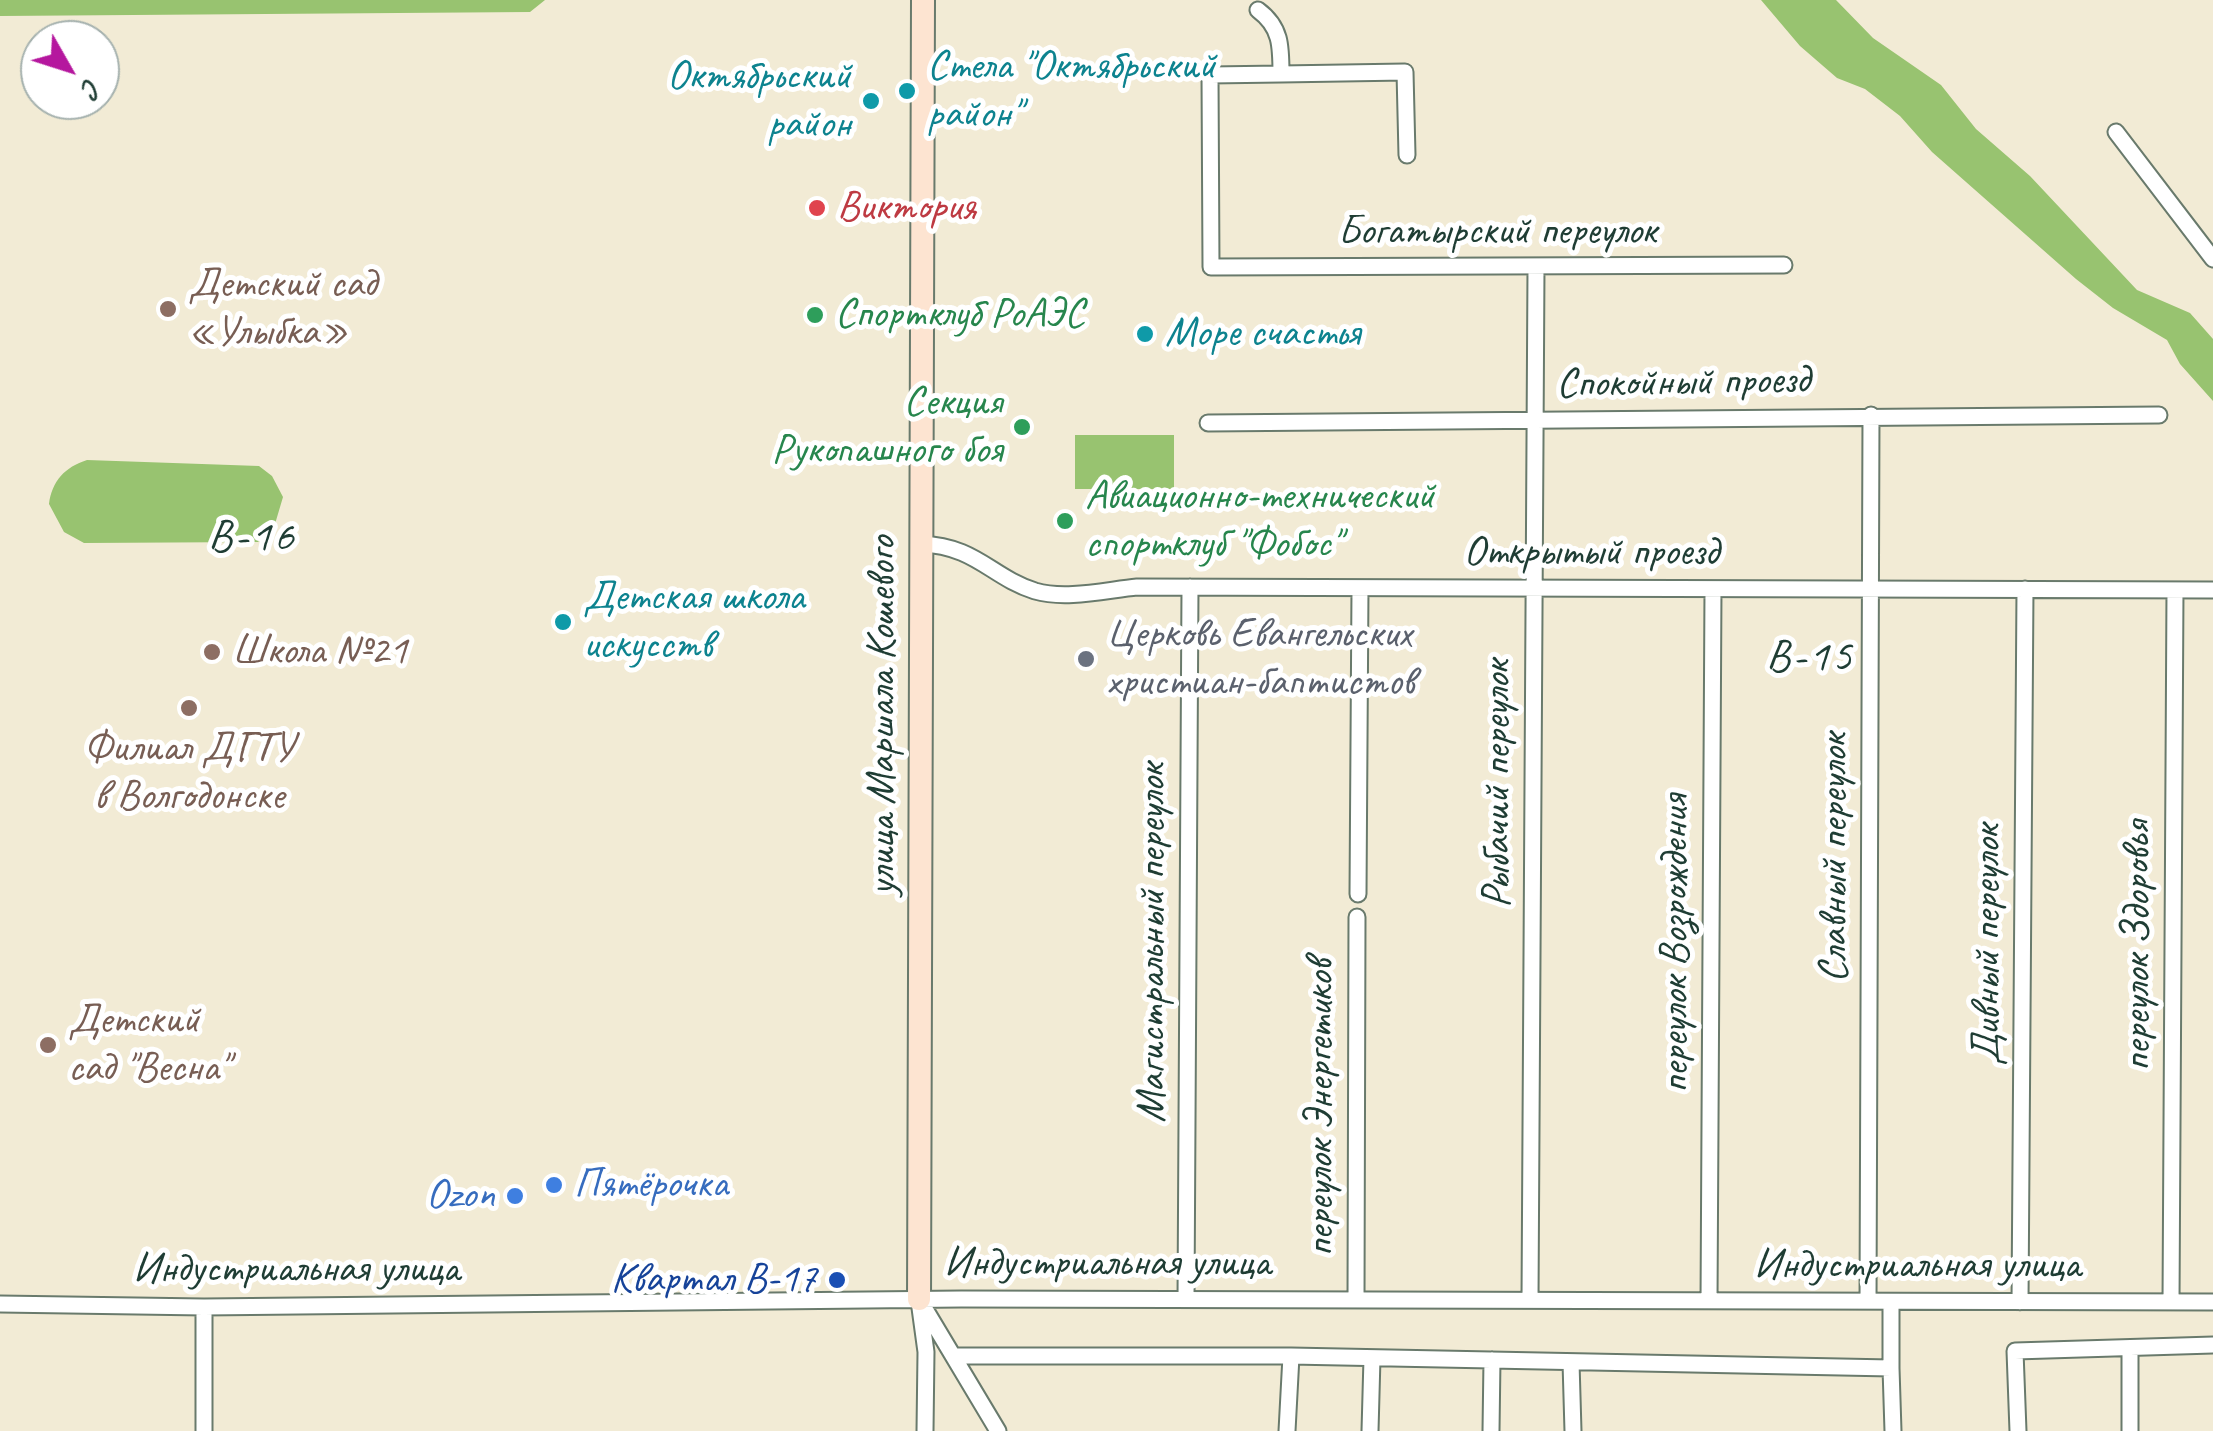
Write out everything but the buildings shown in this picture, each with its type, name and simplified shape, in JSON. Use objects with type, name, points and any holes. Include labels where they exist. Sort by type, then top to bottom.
[{"type":"street","name":"улица Маршала Кошевого","points":[[925,0],[925,1431]]},
{"type":"street","points":[[1258,10],[1271,20],[1281,40],[1281,74],[1405,72],[1407,155]]},
{"type":"street","name":"Богатырский переулок","points":[[1281,74],[1210,75],[1211,267],[1784,265]]},
{"type":"street","points":[[2116,132],[2213,259]]},
{"type":"street","name":"Рыбачий переулок","points":[[1530,1300],[1536,268]]},
{"type":"street","name":"Славный переулок","points":[[1868,1302],[1871,415]]},
{"type":"street","name":"Спокойный проезд","points":[[1208,422],[2160,415]]},
{"type":"street","name":"Открытый проезд","points":[[924,544],[973,554],[1036,591],[1190,587],[2213,590]]},
{"type":"street","name":"Магистральный переулок","points":[[1186,1299],[1190,587]]},
{"type":"street","points":[[1358,894],[1360,588]]},
{"type":"street","name":"переулок Возрождения","points":[[1710,1301],[1714,588]]},
{"type":"street","name":"Дивный переулок","points":[[2020,1302],[2024,589]]},
{"type":"street","name":"переулок Здоровья","points":[[2171,1302],[2175,590]]},
{"type":"street","name":"переулок Энергетиков","points":[[1356,1300],[1357,918]]},
{"type":"street","points":[[922,1299],[998,1431]]},
{"type":"street","name":"Индустриальная улица","points":[[0,1304],[204,1307],[922,1299],[2213,1302]]},
{"type":"street","points":[[1890,1302],[1893,1431]]},
{"type":"street","points":[[204,1307],[204,1431]]},
{"type":"street","points":[[2018,1431],[2015,1351],[2213,1345]]},
{"type":"street","points":[[2130,1348],[2130,1431]]},
{"type":"street","points":[[954,1356],[1291,1356],[1892,1368]]},
{"type":"street","points":[[1287,1431],[1291,1356]]},
{"type":"street","points":[[1370,1431],[1372,1358]]},
{"type":"street","points":[[1490,1431],[1492,1360]]},
{"type":"street","points":[[1571,1362],[1573,1431]]},
{"type":"green space","points":[[0,0],[545,0],[530,12],[0,16]]},
{"type":"green space","points":[[1761,0],[1836,0],[1873,38],[1941,85],[1976,129],[2030,176],[2137,290],[2190,313],[2213,339],[2213,401],[2180,364],[2167,340],[2113,308],[2076,279],[1932,152],[1900,116],[1865,89],[1837,78],[1800,46]]},
{"type":"green space","points":[[1075,435],[1174,435],[1174,489],[1075,489]]},
{"type":"green space","points":[[87,460],[259,466],[272,476],[283,497],[275,524],[258,542],[84,543],[64,532],[49,504],[61,476]]},
{"type":"place","name":"Стела \"Октябрьский район\"","points":[[907,91]]},
{"type":"place","name":"Октябрьский район","points":[[871,101]]},
{"type":"place","name":"Виктория","points":[[817,208]]},
{"type":"place","name":"Детский сад «Улыбка»","points":[[168,309]]},
{"type":"place","name":"Спортклуб РоАЭС","points":[[815,315]]},
{"type":"place","name":"Море счастья","points":[[1145,334]]},
{"type":"place","name":"Секция Рукопашного боя","points":[[1022,427]]},
{"type":"place","name":"Авиационно-технический спортклуб \"Фобос\"","points":[[1065,521]]},
{"type":"place","name":"Детская школа искусств","points":[[563,622]]},
{"type":"place","name":"Школа №21","points":[[212,652]]},
{"type":"place","name":"Церковь Евангельских христиан-баптистов","points":[[1086,659]]},
{"type":"place","name":"Филиал ДГТУ в Волгодонске","points":[[189,708]]},
{"type":"place","name":"Детский сад \"Весна\"","points":[[48,1045]]},
{"type":"place","name":"Пятёрочка","points":[[554,1185]]},
{"type":"place","name":"Ozon","points":[[515,1196]]},
{"type":"place","name":"Квартал В-17","points":[[837,1280]]},
{"type":"district","name":"В-16","points":[[252,538]]},
{"type":"district","name":"В-15","points":[[1810,658]]}]
